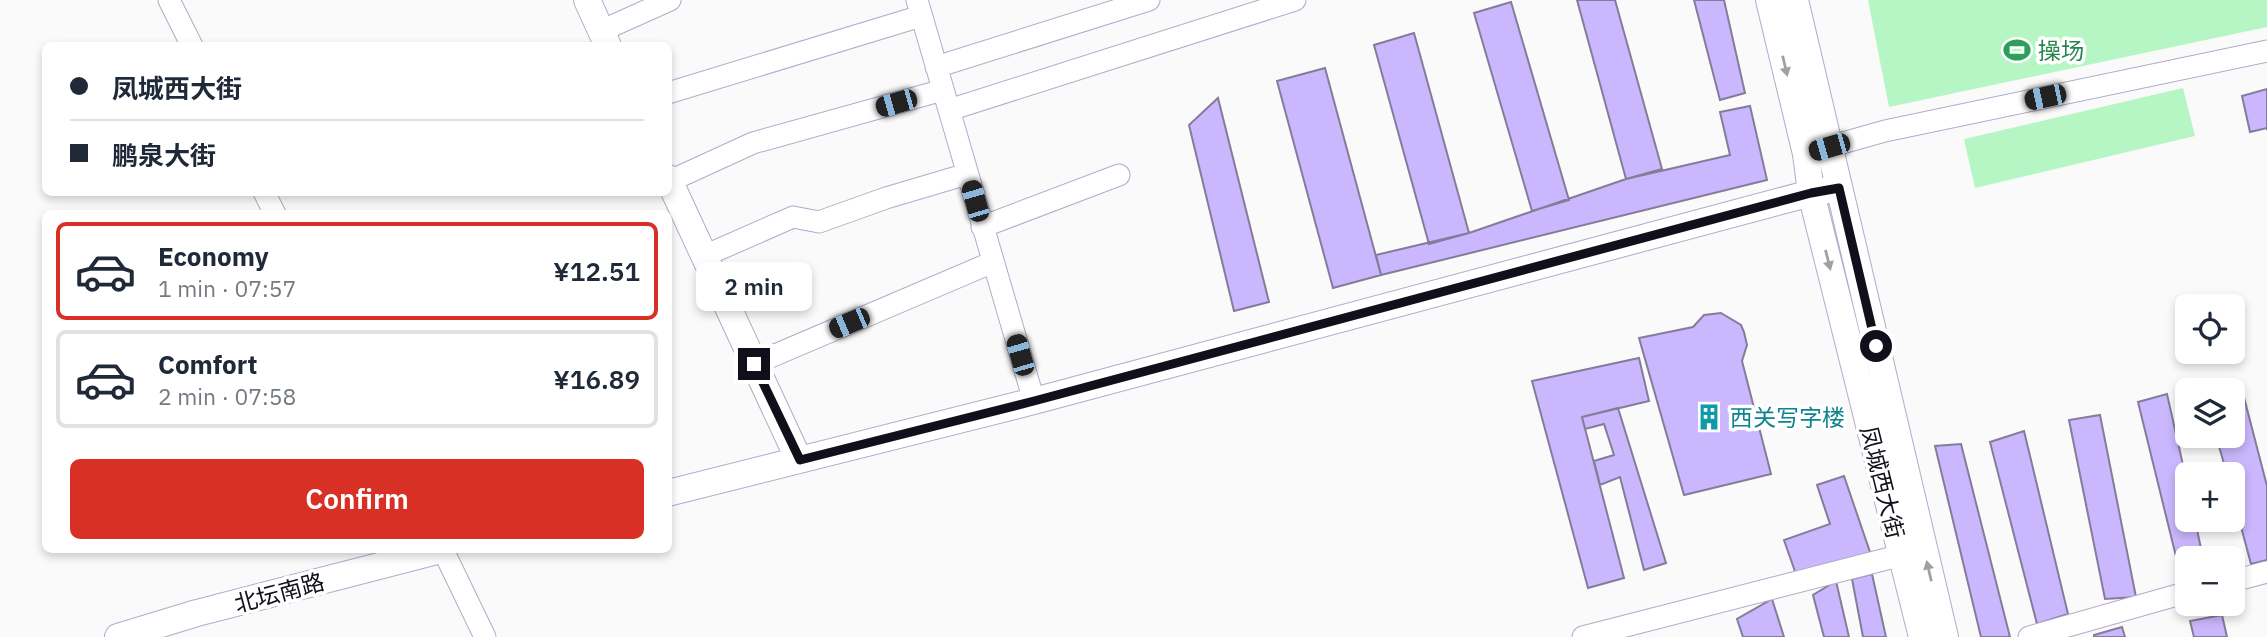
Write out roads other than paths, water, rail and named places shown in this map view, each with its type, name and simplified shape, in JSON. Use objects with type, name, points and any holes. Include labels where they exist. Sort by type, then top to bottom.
[{"type":"main road","points":[[587,0],[604,38]]},
{"type":"main road","name":"凤城西大街","points":[[1769,0],[1817,150],[1839,188],[1945,637]]},
{"type":"main road","name":"凤城西大街","points":[[1795,0],[1817,150],[1811,193],[1922,637]]},
{"type":"main road","points":[[672,187],[800,460]]},
{"type":"main road","points":[[672,492],[1034,401],[1811,193],[1839,188]]},
{"type":"main road","name":"北坛南路","points":[[118,637],[197,613],[430,553]]},
{"type":"street","points":[[169,0],[189,42]]},
{"type":"street","points":[[604,38],[670,0]]},
{"type":"street","points":[[936,68],[1149,0]]},
{"type":"street","points":[[672,179],[753,143],[946,100],[1296,0]]},
{"type":"street","points":[[672,92],[919,8],[1034,401]]},
{"type":"street","points":[[1817,150],[1885,131],[2267,51]]},
{"type":"street","points":[[704,256],[793,217],[819,222],[886,198],[967,174]]},
{"type":"street","points":[[982,227],[1119,175]]},
{"type":"street","points":[[754,364],[993,262]]},
{"type":"street","points":[[443,553],[485,637]]},
{"type":"street","points":[[1583,637],[1902,555]]},
{"type":"street","points":[[2245,577],[2267,572]]},
{"type":"street","points":[[2029,637],[2175,596]]},
{"type":"place","name":"操场","points":[[2017,50]]},
{"type":"place","name":"西关写字楼","points":[[1709,417]]}]
